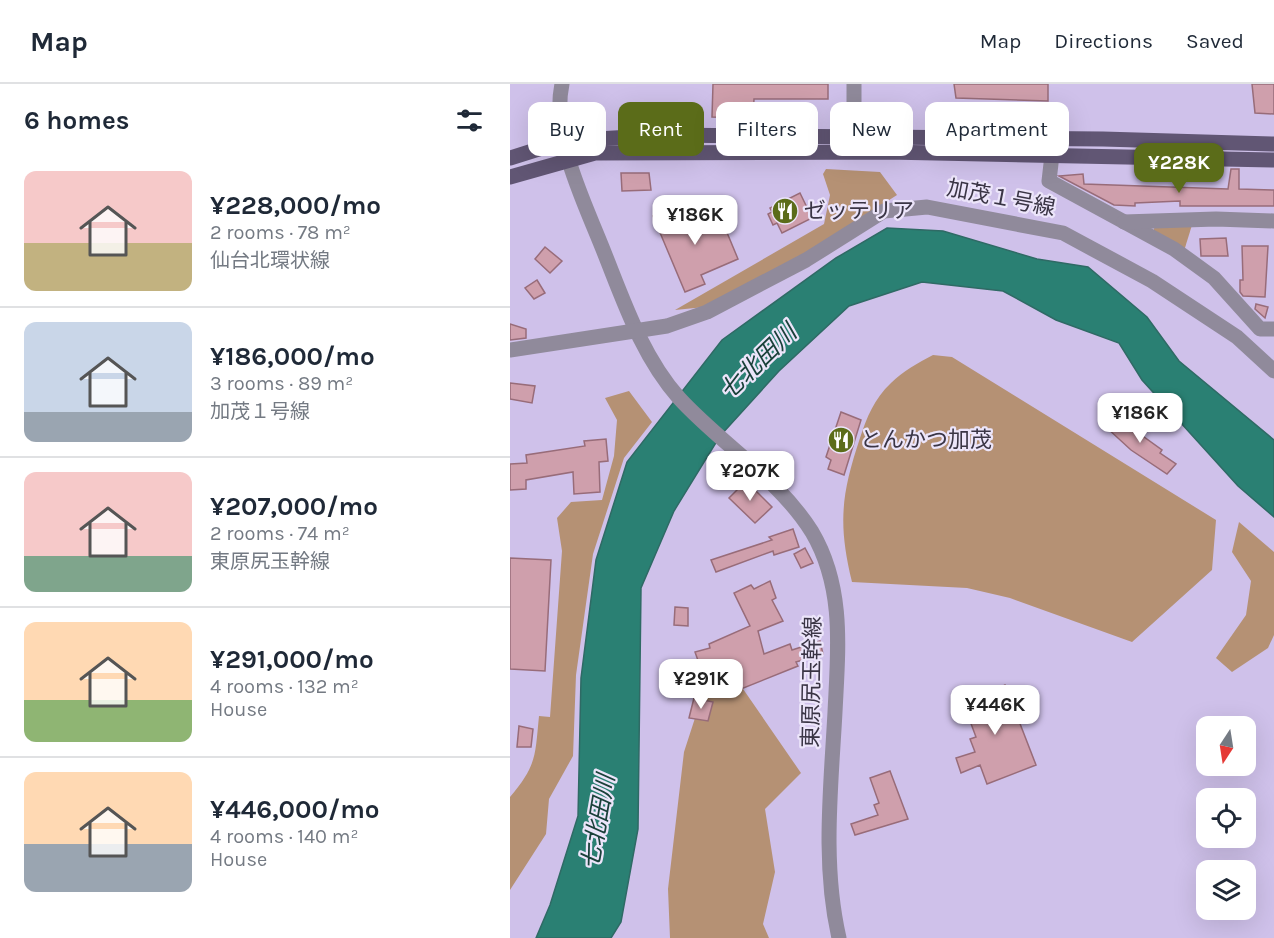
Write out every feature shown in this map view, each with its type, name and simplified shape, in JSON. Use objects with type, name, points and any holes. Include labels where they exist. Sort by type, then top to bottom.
[{"type":"main road","points":[[606,138],[664,135],[830,137]]},
{"type":"main road","points":[[913,138],[1274,144]]},
{"type":"main road","points":[[510,158],[528,152]]},
{"type":"main road","points":[[510,177],[595,153],[830,153]]},
{"type":"main road","points":[[1069,155],[1274,160]]},
{"type":"street","name":"東原尻玉幹線","points":[[559,102],[562,84]]},
{"type":"street","points":[[854,84],[854,102]]},
{"type":"street","name":"東原尻玉幹線","points":[[567,156],[636,332],[654,362],[678,396],[788,501],[811,532],[829,566],[839,623],[829,839],[833,909],[839,938]]},
{"type":"street","points":[[1052,156],[1049,182],[1174,249],[1214,278],[1260,329],[1274,329]]},
{"type":"street","name":"加茂１号線","points":[[510,350],[668,326],[707,312],[806,260],[884,211],[927,207],[1063,233],[1152,281],[1238,337],[1274,371]]},
{"type":"street","points":[[1121,222],[1216,219],[1274,221]]},
{"type":"shaded area","points":[[826,169],[880,172],[897,195],[805,254],[705,307],[675,310],[824,224],[830,195],[823,174]]},
{"type":"shaded area","points":[[1155,225],[1192,225],[1184,251],[1153,233]]},
{"type":"shaded area","points":[[933,355],[952,357],[1216,520],[1212,570],[1132,642],[1010,598],[967,588],[852,582],[843,526],[845,493],[863,430],[872,409],[885,389],[906,371]]},
{"type":"shaded area","points":[[629,391],[652,422],[624,458],[593,554],[576,675],[573,756],[549,799],[546,834],[510,890],[510,797],[519,786],[533,760],[539,716],[550,717],[562,551],[557,518],[571,502],[602,500],[614,456],[617,420],[605,398]]},
{"type":"shaded area","points":[[1239,522],[1274,552],[1274,635],[1268,648],[1232,672],[1216,658],[1246,615],[1251,581],[1232,552]]},
{"type":"shaded area","points":[[707,681],[741,686],[801,773],[765,809],[775,872],[763,924],[769,938],[670,938],[668,889],[684,752]]},
{"type":"water","name":"七北田川","points":[[887,228],[943,231],[1037,259],[1088,267],[1147,317],[1179,361],[1274,440],[1274,517],[1238,486],[1142,380],[1119,343],[1056,320],[1003,291],[922,282],[849,306],[779,371],[720,436],[674,511],[641,588],[638,829],[621,922],[611,938],[536,938],[550,905],[578,816],[581,678],[596,560],[627,462],[722,340],[836,258]]},
{"type":"building","points":[[713,84],[828,84],[828,99],[754,99],[754,102],[716,102],[716,117],[712,117]]},
{"type":"building","points":[[954,84],[1048,84],[1048,101],[956,98]]},
{"type":"building","points":[[1252,84],[1274,84],[1274,114],[1255,113]]},
{"type":"building","points":[[1231,169],[1239,169],[1239,189],[1274,190],[1274,206],[1180,206],[1180,201],[1135,203],[1135,206],[1114,205],[1059,176],[1083,174],[1084,184],[1228,189]]},
{"type":"building","points":[[621,173],[649,173],[651,190],[622,191]]},
{"type":"building","points":[[800,193],[812,218],[782,233],[777,223],[773,225],[768,214],[772,212],[770,208]]},
{"type":"building","points":[[675,207],[682,225],[718,211],[738,259],[701,275],[705,284],[685,292],[653,216]]},
{"type":"building","points":[[1226,238],[1228,256],[1201,256],[1200,239]]},
{"type":"building","points":[[1242,246],[1268,246],[1265,297],[1243,296],[1240,292],[1240,280],[1243,280]]},
{"type":"building","points":[[545,247],[562,261],[550,273],[535,259]]},
{"type":"building","points":[[537,280],[545,293],[534,299],[525,288]]},
{"type":"building","points":[[1256,304],[1268,307],[1265,318],[1255,309]]},
{"type":"building","points":[[510,324],[526,329],[526,338],[510,340]]},
{"type":"building","points":[[510,383],[535,386],[532,403],[510,399]]},
{"type":"building","points":[[841,412],[861,420],[844,475],[828,469],[831,460],[826,457]]},
{"type":"building","points":[[1117,414],[1142,431],[1140,434],[1176,464],[1167,474],[1131,450],[1107,428]]},
{"type":"building","points":[[606,439],[608,461],[599,462],[600,492],[574,494],[573,472],[526,480],[526,489],[510,490],[510,464],[527,463],[526,455],[585,446],[584,441]]},
{"type":"building","points":[[746,481],[772,507],[755,523],[729,498]]},
{"type":"building","points":[[793,529],[799,547],[774,555],[773,551],[716,572],[711,560],[772,540],[769,537]]},
{"type":"building","points":[[805,548],[813,563],[801,568],[794,554]]},
{"type":"building","points":[[510,558],[551,560],[545,671],[510,669]]},
{"type":"building","points":[[770,581],[776,598],[772,600],[783,621],[758,631],[764,654],[790,644],[792,650],[820,641],[823,654],[796,662],[798,666],[726,695],[714,661],[700,666],[695,652],[710,648],[709,644],[750,626],[734,593],[751,585],[754,589]]},
{"type":"building","points":[[675,607],[688,608],[688,626],[674,625]]},
{"type":"building","points":[[1005,685],[1036,765],[987,784],[980,765],[961,773],[956,758],[975,752],[970,739],[976,737],[961,697],[986,686],[989,693]]},
{"type":"building","points":[[694,698],[713,702],[708,721],[689,718]]},
{"type":"building","points":[[519,726],[533,729],[531,747],[517,747]]},
{"type":"building","points":[[890,771],[908,819],[855,835],[851,824],[878,815],[874,805],[879,803],[870,778]]},
{"type":"place","name":"ゼッテリア","points":[[785,211]]},
{"type":"place","name":"とんかつ加茂","points":[[841,440]]}]
